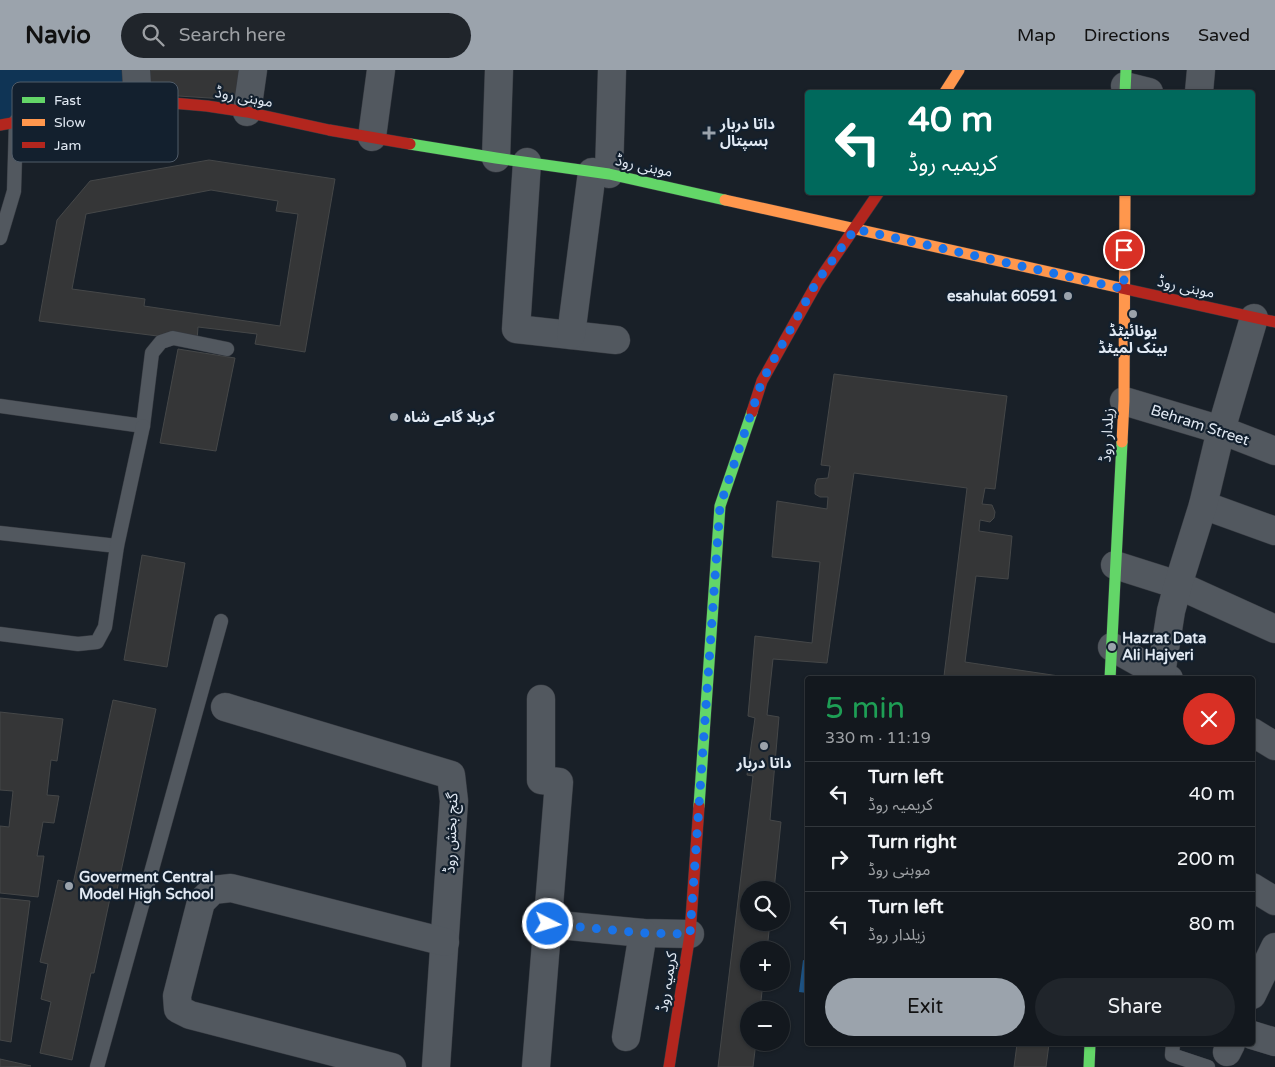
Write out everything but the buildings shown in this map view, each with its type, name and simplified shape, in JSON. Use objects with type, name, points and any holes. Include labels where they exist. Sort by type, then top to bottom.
[{"type":"main road","points":[[946,90],[959,70]]},
{"type":"main road","name":"موہنی روڈ","points":[[178,103],[247,112],[329,130],[496,158],[601,173],[1264,320]]},
{"type":"main road","name":"کریمیہ روڈ","points":[[669,1067],[690,934],[720,506],[762,381],[816,283],[877,195]]},
{"type":"main road","name":"زیلدار روڈ","points":[[1110,676],[1124,401],[1125,195]]},
{"type":"main road","points":[[1089,1067],[1090,1046]]},
{"type":"street","points":[[247,112],[252,70]]},
{"type":"street","points":[[372,137],[381,70]]},
{"type":"street","points":[[496,158],[499,70]]},
{"type":"street","points":[[570,335],[601,173],[612,70]]},
{"type":"street","points":[[1199,90],[1201,70]]},
{"type":"street","points":[[527,162],[516,329],[616,340]]},
{"type":"street","points":[[1112,647],[1165,676],[1171,612],[1203,505],[1221,430],[1264,320]]},
{"type":"street","name":"Behram Street","points":[[1124,401],[1221,430],[1275,451]]},
{"type":"street","points":[[1203,505],[1275,531]]},
{"type":"street","points":[[1115,565],[1178,585],[1275,630]]},
{"type":"street","points":[[536,1067],[559,782],[541,780],[541,699]]},
{"type":"street","name":"گنج بخش روڈ","points":[[225,707],[451,775],[454,801],[436,1067]]},
{"type":"street","points":[[392,1067],[190,1015],[178,1009],[177,996],[201,902],[213,890],[231,888],[445,942]]},
{"type":"street","points":[[1255,889],[1275,901]]},
{"type":"street","points":[[548,924],[643,933],[690,934]]},
{"type":"street","points":[[626,1037],[643,933]]},
{"type":"street","points":[[1260,983],[1275,947]]},
{"type":"street","points":[[1255,1036],[1275,1042]]},
{"type":"lane","points":[[0,238],[14,191],[15,162]]},
{"type":"lane","points":[[0,634],[78,644],[97,642],[105,627],[117,546],[143,426],[152,352],[161,342],[173,338],[227,349]]},
{"type":"lane","points":[[0,406],[143,426]]},
{"type":"lane","points":[[0,533],[117,546]]},
{"type":"lane","points":[[97,1067],[221,621]]},
{"type":"lane","points":[[1173,1046],[1172,1055],[1222,1054]]},
{"type":"shaded area","points":[[0,70],[121,70],[133,73],[134,82],[12,82],[12,121],[0,123]]},
{"type":"shaded area","points":[[803,960],[805,960],[805,993],[799,992]]},
{"type":"traffic: fast","points":[[1125,90],[1126,70]]},
{"type":"traffic: fast","points":[[410,144],[609,174],[725,200]]},
{"type":"traffic: fast","points":[[699,806],[720,506],[752,412]]},
{"type":"traffic: fast","points":[[1110,676],[1122,442]]},
{"type":"traffic: fast","points":[[1089,1067],[1090,1046]]},
{"type":"traffic: slow","points":[[946,90],[959,70]]},
{"type":"traffic: slow","points":[[1122,442],[1124,401],[1125,195]]},
{"type":"traffic: slow","points":[[725,200],[1121,288]]},
{"type":"traffic: jam","points":[[178,103],[247,112],[329,130],[410,144]]},
{"type":"traffic: jam","points":[[0,125],[12,123]]},
{"type":"traffic: jam","points":[[752,412],[762,381],[817,283],[877,195]]},
{"type":"traffic: jam","points":[[1121,288],[1275,322]]},
{"type":"traffic: jam","points":[[669,1067],[690,934],[699,806]]},
{"type":"place","name":"داتا دربار ہسپتال","points":[[709,133]]},
{"type":"place","name":"esahulat 60591","points":[[1068,296]]},
{"type":"place","name":"یونائیٹڈ بینک لمیٹڈ","points":[[1133,314]]},
{"type":"place","name":"کربلا گامے شاہ","points":[[394,417]]},
{"type":"place","name":"Hazrat Data Ali Hajveri","points":[[1112,647]]},
{"type":"place","name":"داتا دربار","points":[[764,746]]},
{"type":"place","name":"Goverment Central Model High School","points":[[69,886]]},
{"type":"route","points":[[548,924],[643,933],[690,934],[720,506],[762,381],[816,283],[855,229],[1124,289],[1124,250]]}]
